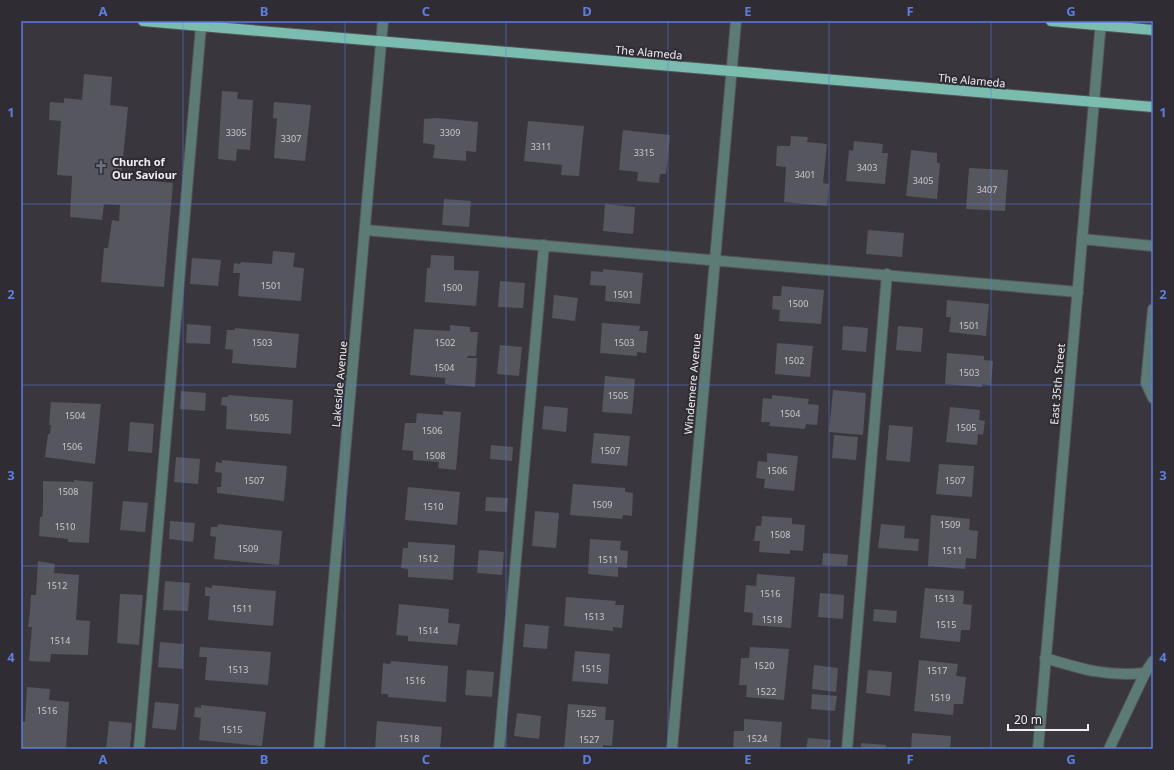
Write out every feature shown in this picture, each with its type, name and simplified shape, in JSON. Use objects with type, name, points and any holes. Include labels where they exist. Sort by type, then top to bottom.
[{"type":"main road","name":"The Alameda","points":[[143,21],[1153,107]]},
{"type":"main road","points":[[1051,21],[1101,23],[1153,30]]},
{"type":"street","name":"Lakeside Avenue","points":[[319,749],[383,21]]},
{"type":"street","name":"Windemere Avenue","points":[[672,749],[736,21]]},
{"type":"street","name":"East 35th Street","points":[[1038,749],[1101,23]]},
{"type":"street","points":[[139,749],[201,26]]},
{"type":"street","points":[[365,230],[887,274],[1078,292]]},
{"type":"street","points":[[1082,239],[1153,246]]},
{"type":"street","points":[[499,749],[544,245]]},
{"type":"street","points":[[847,749],[887,274]]},
{"type":"street","points":[[1153,309],[1146,383],[1153,398]]},
{"type":"street","points":[[1045,658],[1104,674],[1123,675],[1145,673]]},
{"type":"street","points":[[1109,749],[1145,673],[1153,661]]},
{"type":"building","points":[[84,74],[112,77],[110,105],[128,107],[121,178],[173,183],[164,287],[101,282],[104,248],[108,248],[112,220],[119,221],[120,205],[104,204],[102,220],[70,217],[72,176],[57,175],[61,121],[49,120],[50,102],[64,103],[64,98],[82,100]]},
{"type":"building","points":[[222,91],[238,92],[237,99],[253,100],[250,150],[237,149],[236,161],[218,159]]},
{"type":"building","points":[[274,102],[311,105],[305,161],[274,158],[277,119],[273,118]]},
{"type":"building","points":[[437,118],[478,122],[476,152],[466,151],[466,161],[433,158],[435,145],[423,143],[424,119]]},
{"type":"building","points":[[528,121],[584,126],[579,176],[561,175],[562,165],[524,161]]},
{"type":"building","points":[[623,130],[670,135],[666,174],[660,174],[659,183],[637,181],[638,172],[619,170]]},
{"type":"building","points":[[791,136],[808,137],[807,142],[827,144],[823,183],[829,184],[827,206],[784,202],[786,167],[776,166],[777,146],[790,146]]},
{"type":"building","points":[[854,141],[883,144],[882,153],[888,153],[885,184],[846,181],[849,150],[853,151]]},
{"type":"building","points":[[911,150],[937,153],[937,163],[940,163],[937,199],[906,196]]},
{"type":"building","points":[[969,168],[1008,170],[1005,211],[966,209]]},
{"type":"building","points":[[444,199],[471,201],[469,227],[442,225]]},
{"type":"building","points":[[605,204],[635,207],[633,234],[603,231]]},
{"type":"building","points":[[868,230],[904,233],[902,257],[866,254]]},
{"type":"building","points":[[273,251],[295,253],[293,267],[304,268],[301,301],[238,296],[240,273],[233,273],[234,263],[272,264]]},
{"type":"building","points":[[431,255],[454,256],[454,270],[479,271],[476,306],[425,302],[427,268],[430,268]]},
{"type":"building","points":[[192,258],[221,260],[218,286],[190,284]]},
{"type":"building","points":[[603,269],[643,273],[640,304],[605,301],[606,286],[590,285],[591,271],[603,272]]},
{"type":"building","points":[[500,281],[525,283],[523,308],[498,307]]},
{"type":"building","points":[[782,286],[824,290],[821,324],[779,321],[780,310],[772,309],[773,296],[781,296]]},
{"type":"building","points":[[554,295],[578,298],[575,321],[552,318]]},
{"type":"building","points":[[947,300],[989,304],[986,336],[949,332],[951,317],[946,317]]},
{"type":"building","points":[[602,323],[640,326],[639,331],[648,331],[646,353],[637,352],[637,356],[600,353]]},
{"type":"building","points":[[187,324],[211,326],[210,344],[186,343]]},
{"type":"building","points":[[450,325],[470,327],[470,332],[478,332],[476,356],[468,356],[467,358],[477,358],[475,387],[445,384],[445,378],[410,375],[414,329],[450,331]]},
{"type":"building","points":[[843,326],[868,328],[866,352],[842,350]]},
{"type":"building","points":[[898,326],[923,328],[921,352],[896,350]]},
{"type":"building","points":[[235,328],[299,334],[296,368],[232,363],[233,350],[225,349],[227,330],[235,330]]},
{"type":"building","points":[[777,343],[813,346],[810,377],[775,374]]},
{"type":"building","points":[[500,345],[522,347],[519,376],[497,374]]},
{"type":"building","points":[[947,353],[984,356],[984,360],[993,361],[991,385],[982,384],[982,387],[945,384]]},
{"type":"building","points":[[605,376],[635,379],[632,414],[602,412]]},
{"type":"building","points":[[833,390],[866,393],[863,435],[829,432]]},
{"type":"building","points":[[181,391],[206,393],[205,411],[180,409]]},
{"type":"building","points":[[228,395],[293,400],[291,434],[226,429],[227,406],[221,405],[222,397],[228,397]]},
{"type":"building","points":[[772,395],[809,399],[808,404],[819,405],[817,425],[806,424],[805,429],[769,426],[770,422],[761,422],[763,398],[772,399]]},
{"type":"building","points":[[51,402],[101,404],[95,464],[45,457],[48,434],[50,434],[51,425],[49,425]]},
{"type":"building","points":[[544,406],[568,408],[566,432],[542,429]]},
{"type":"building","points":[[950,407],[980,410],[979,420],[985,421],[983,435],[978,434],[977,445],[946,442]]},
{"type":"building","points":[[443,411],[461,412],[456,470],[438,468],[439,462],[413,460],[413,451],[402,450],[405,423],[416,423],[417,413],[443,415]]},
{"type":"building","points":[[130,422],[154,424],[152,453],[128,451]]},
{"type":"building","points":[[889,425],[913,427],[910,462],[886,460]]},
{"type":"building","points":[[594,433],[630,436],[627,466],[591,463]]},
{"type":"building","points":[[834,435],[858,437],[856,460],[832,458]]},
{"type":"building","points":[[491,445],[513,447],[512,461],[490,459]]},
{"type":"building","points":[[767,453],[798,456],[794,491],[764,488],[765,479],[756,478],[758,461],[767,462]]},
{"type":"building","points":[[176,457],[200,459],[198,484],[174,482]]},
{"type":"building","points":[[222,460],[287,466],[284,501],[217,493],[217,487],[221,487],[222,473],[215,472],[216,462],[222,463]]},
{"type":"building","points":[[939,464],[974,466],[972,497],[936,494]]},
{"type":"building","points":[[74,480],[93,482],[89,543],[68,542],[68,539],[39,536],[40,517],[42,517],[43,509],[43,481],[74,482]]},
{"type":"building","points":[[573,484],[625,488],[625,492],[633,493],[632,516],[623,515],[622,519],[570,515]]},
{"type":"building","points":[[408,487],[460,492],[457,525],[405,520]]},
{"type":"building","points":[[486,497],[508,498],[507,512],[485,511]]},
{"type":"building","points":[[123,501],[148,503],[145,532],[120,530]]},
{"type":"building","points":[[535,511],[559,513],[556,548],[532,546]]},
{"type":"building","points":[[931,515],[970,519],[969,530],[978,531],[976,559],[966,558],[965,569],[928,566]]},
{"type":"building","points":[[762,516],[792,518],[792,524],[805,525],[803,551],[790,550],[790,554],[759,552],[760,541],[754,541],[756,526],[761,526]]},
{"type":"building","points":[[170,521],[195,523],[193,542],[169,539]]},
{"type":"building","points":[[218,524],[282,531],[279,565],[214,559],[216,537],[210,536],[211,527],[217,527]]},
{"type":"building","points":[[881,524],[905,526],[904,538],[919,539],[918,551],[878,548]]},
{"type":"building","points":[[590,539],[621,541],[620,550],[628,551],[627,568],[618,567],[618,577],[588,574]]},
{"type":"building","points":[[408,542],[455,545],[453,580],[408,577],[408,569],[401,568],[403,548],[408,548]]},
{"type":"building","points":[[479,550],[504,552],[502,575],[477,573]]},
{"type":"building","points":[[823,553],[848,555],[847,566],[822,565]]},
{"type":"building","points":[[38,561],[55,564],[54,573],[79,575],[76,620],[90,621],[88,655],[51,654],[50,662],[29,661],[32,627],[28,627],[31,595],[36,595]]},
{"type":"building","points":[[757,574],[795,577],[791,628],[752,625],[753,613],[744,612],[746,585],[756,586]]},
{"type":"building","points":[[165,581],[190,583],[188,611],[163,610]]},
{"type":"building","points":[[212,585],[276,591],[273,626],[208,620],[210,596],[205,596],[205,587],[212,588]]},
{"type":"building","points":[[925,588],[964,591],[963,604],[972,605],[970,630],[961,630],[960,642],[920,638]]},
{"type":"building","points":[[820,593],[844,595],[843,619],[818,617]]},
{"type":"building","points":[[120,594],[143,595],[139,645],[117,643]]},
{"type":"building","points":[[566,597],[616,601],[615,605],[624,605],[622,628],[613,627],[613,631],[564,626]]},
{"type":"building","points":[[399,604],[449,609],[448,623],[460,624],[457,645],[408,641],[408,636],[396,635]]},
{"type":"building","points":[[874,609],[897,611],[896,623],[873,621]]},
{"type":"building","points":[[525,624],[549,626],[547,649],[523,647]]},
{"type":"building","points":[[160,642],[184,644],[183,669],[158,667]]},
{"type":"building","points":[[200,647],[271,652],[268,685],[205,680],[207,657],[199,657]]},
{"type":"building","points":[[750,647],[789,649],[784,700],[746,697],[747,685],[739,685],[741,658],[749,658]]},
{"type":"building","points":[[575,651],[610,654],[608,684],[572,681]]},
{"type":"building","points":[[919,660],[958,664],[956,676],[966,677],[963,704],[954,704],[953,715],[914,711]]},
{"type":"building","points":[[391,661],[448,666],[446,702],[388,697],[388,694],[381,694],[383,663],[390,664]]},
{"type":"building","points":[[814,665],[838,668],[836,692],[812,689]]},
{"type":"building","points":[[467,670],[494,672],[492,697],[465,695]]},
{"type":"building","points":[[868,670],[892,672],[890,696],[866,693]]},
{"type":"building","points":[[27,687],[50,689],[49,700],[69,702],[66,749],[21,749],[21,721],[25,722]]},
{"type":"building","points":[[812,694],[837,696],[835,711],[811,709]]},
{"type":"building","points":[[155,702],[179,704],[176,730],[152,728]]},
{"type":"building","points":[[568,704],[606,707],[605,720],[614,720],[612,746],[603,745],[603,749],[564,749]]},
{"type":"building","points":[[201,705],[266,712],[262,746],[199,740],[201,718],[194,717],[195,707],[201,708]]},
{"type":"building","points":[[517,713],[541,716],[539,739],[514,736]]},
{"type":"building","points":[[744,719],[782,722],[780,749],[733,749],[734,731],[744,731]]},
{"type":"building","points":[[109,721],[132,723],[130,749],[106,749]]},
{"type":"building","points":[[377,721],[442,727],[440,749],[375,749]]},
{"type":"building","points":[[912,733],[951,736],[950,749],[911,749]]},
{"type":"building","points":[[808,738],[831,740],[830,749],[806,749]]},
{"type":"building","points":[[861,743],[886,745],[886,749],[861,749]]},
{"type":"place","name":"Church of Our Saviour","points":[[101,167]]}]
